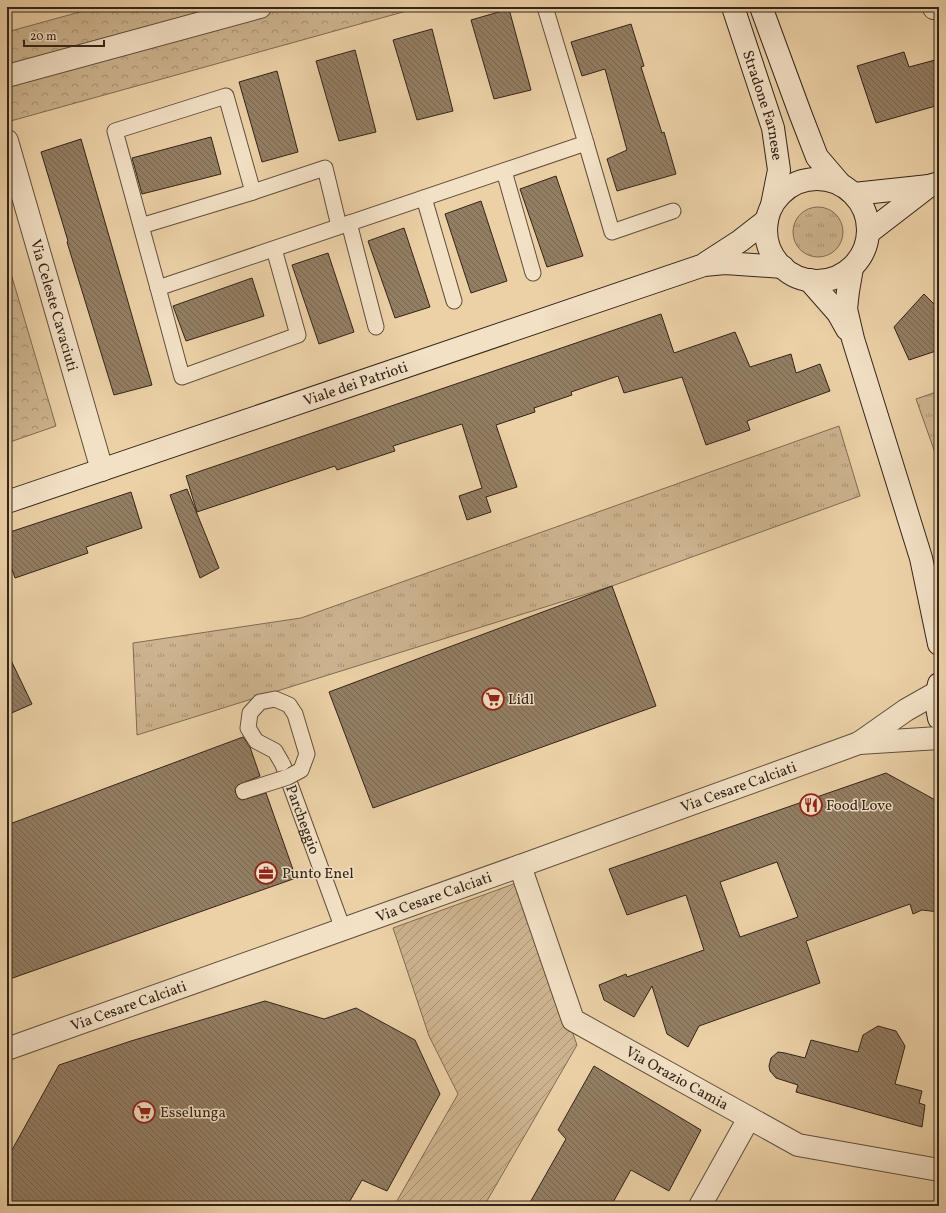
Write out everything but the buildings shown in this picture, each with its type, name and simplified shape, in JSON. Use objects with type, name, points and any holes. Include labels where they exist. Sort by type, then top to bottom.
[{"type":"street","points":[[7,76],[260,7]]},
{"type":"street","name":"Stradone Farnese","points":[[733,7],[773,128],[779,170],[770,213]]},
{"type":"street","name":"Stradone Farnese","points":[[761,7],[818,157],[848,190]]},
{"type":"street","name":"Via Celeste Cavaciuti","points":[[7,141],[102,470]]},
{"type":"street","points":[[821,178],[838,183],[848,190],[862,205],[868,221],[868,238],[863,254],[852,268],[838,277],[821,281],[809,280],[789,273],[776,261],[769,246],[766,230],[770,213],[776,198],[789,187],[804,180],[821,178]]},
{"type":"street","points":[[848,190],[934,185]]},
{"type":"street","points":[[868,233],[934,185]]},
{"type":"street","name":"Viale dei Patrioti","points":[[704,265],[740,241],[770,213]]},
{"type":"street","name":"Viale dei Patrioti","points":[[7,502],[704,265],[725,263],[783,267]]},
{"type":"street","points":[[852,268],[846,309],[853,339],[921,558],[939,644]]},
{"type":"street","points":[[809,280],[838,313],[853,339]]},
{"type":"street","points":[[921,558],[939,584]]},
{"type":"street","points":[[938,689],[936,706],[939,718]]},
{"type":"street","name":"Via Cesare Calciati","points":[[7,1049],[859,743],[938,689]]},
{"type":"street","name":"Via Cesare Calciati","points":[[859,743],[939,738]]},
{"type":"street","name":"Via Orazio Camia","points":[[520,866],[573,1020],[798,1145],[939,1170]]},
{"type":"street","points":[[700,1206],[749,1118]]},
{"type":"lane","points":[[545,7],[612,232],[673,211]]},
{"type":"lane","points":[[252,192],[226,96],[115,131],[182,377],[298,335],[274,249]]},
{"type":"lane","points":[[158,288],[586,143]]},
{"type":"lane","points":[[141,226],[325,168],[376,327]]},
{"type":"lane","points":[[504,171],[533,273]]},
{"type":"lane","points":[[424,198],[454,301]]},
{"type":"lane","name":"Parcheggio","points":[[244,791],[288,777],[301,770],[307,754],[295,714],[289,705],[275,699],[260,702],[250,713],[248,728],[256,741],[275,751],[282,763],[343,929]]},
{"type":"green space","points":[[98,7],[421,7],[7,122],[7,32]]},
{"type":"green space","points":[[818,207],[828,209],[836,214],[841,222],[843,232],[841,242],[836,250],[828,255],[818,257],[808,255],[800,250],[795,242],[793,232],[795,222],[800,214],[808,209]]},
{"type":"green space","points":[[7,260],[56,426],[7,443]]},
{"type":"green space","points":[[939,391],[939,464],[916,399]]},
{"type":"green space","points":[[839,426],[860,496],[612,586],[137,735],[133,643],[301,618]]},
{"type":"green space","points":[[519,882],[577,1045],[484,1206],[394,1206],[458,1094],[429,1036],[393,928]]},
{"type":"place","name":"Lidl","points":[[493,699]]},
{"type":"place","name":"Food Love","points":[[811,805]]},
{"type":"place","name":"Punto Enel","points":[[266,873]]},
{"type":"place","name":"Esselunga","points":[[144,1112]]}]
